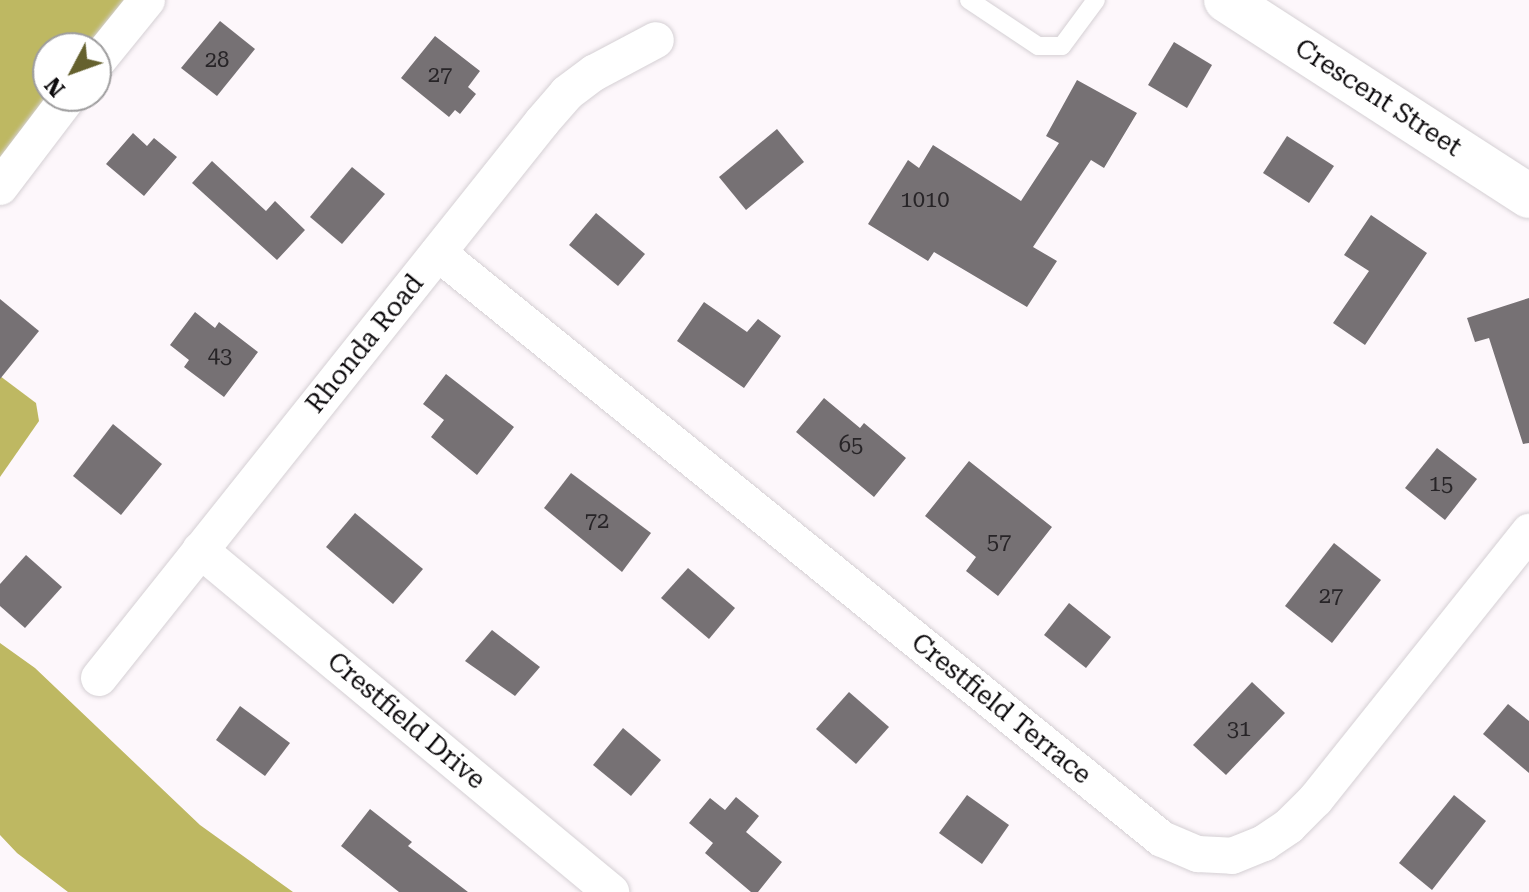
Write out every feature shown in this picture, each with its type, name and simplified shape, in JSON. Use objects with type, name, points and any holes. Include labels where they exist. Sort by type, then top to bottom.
[{"type":"main road","name":"Crescent Street","points":[[1226,0],[1529,196]]},
{"type":"street","points":[[112,43],[147,0]]},
{"type":"street","name":"Rhonda Road","points":[[99,678],[567,93],[594,73],[656,40]]},
{"type":"street","points":[[0,187],[56,112]]},
{"type":"street","name":"Crestfield Terrace","points":[[438,253],[1162,839],[1198,854],[1232,856],[1264,843],[1289,826],[1316,799],[1529,532]]},
{"type":"street","name":"Crestfield Drive","points":[[200,550],[611,892]]},
{"type":"lane","points":[[969,0],[1038,46],[1062,46],[1096,0]]},
{"type":"shaded area","points":[[0,0],[128,0],[106,32],[32,32],[32,112],[38,112],[0,170]]},
{"type":"shaded area","points":[[0,376],[36,403],[39,421],[0,477]]},
{"type":"shaded area","points":[[0,643],[35,668],[200,825],[293,892],[68,892],[17,853],[0,835]]},
{"type":"building","points":[[220,21],[255,49],[217,96],[181,68]]},
{"type":"building","points":[[435,36],[480,71],[468,87],[476,94],[460,114],[455,110],[449,117],[401,78]]},
{"type":"building","points":[[1174,42],[1212,65],[1187,108],[1148,85]]},
{"type":"building","points":[[1077,80],[1137,113],[1104,168],[1091,160],[1033,247],[1057,261],[1027,307],[934,252],[928,261],[868,224],[908,160],[919,168],[933,145],[1021,201],[1059,143],[1046,136]]},
{"type":"building","points":[[777,129],[804,162],[746,210],[719,177]]},
{"type":"building","points":[[133,133],[147,146],[154,138],[177,157],[144,196],[106,164]]},
{"type":"building","points":[[1287,136],[1334,166],[1309,203],[1263,173]]},
{"type":"building","points":[[212,161],[266,211],[275,201],[305,230],[277,260],[192,183]]},
{"type":"building","points":[[352,167],[385,194],[342,244],[310,217]]},
{"type":"building","points":[[596,213],[645,254],[618,286],[569,245]]},
{"type":"building","points":[[1371,215],[1427,253],[1365,345],[1333,323],[1369,271],[1344,255]]},
{"type":"building","points":[[1529,298],[1529,443],[1523,444],[1489,338],[1475,342],[1467,318]]},
{"type":"building","points":[[0,299],[39,331],[0,379]]},
{"type":"building","points":[[704,302],[747,332],[758,319],[781,336],[744,388],[677,341]]},
{"type":"building","points":[[195,312],[215,328],[219,322],[258,352],[224,397],[184,367],[189,360],[170,345]]},
{"type":"building","points":[[446,374],[514,427],[477,475],[431,437],[444,420],[423,404]]},
{"type":"building","points":[[824,398],[860,428],[864,423],[906,458],[874,497],[796,432]]},
{"type":"building","points":[[113,424],[162,464],[121,515],[73,476]]},
{"type":"building","points":[[1437,448],[1477,479],[1445,520],[1405,488]]},
{"type":"building","points":[[969,461],[1052,527],[998,596],[966,571],[976,557],[925,516]]},
{"type":"building","points":[[571,473],[651,533],[622,572],[544,508]]},
{"type":"building","points":[[355,513],[423,569],[393,604],[326,547]]},
{"type":"building","points":[[1334,543],[1381,580],[1332,643],[1285,606]]},
{"type":"building","points":[[26,555],[62,587],[25,628],[0,606],[0,584]]},
{"type":"building","points":[[688,568],[735,608],[709,639],[661,598]]},
{"type":"building","points":[[1069,603],[1111,637],[1086,668],[1044,635]]},
{"type":"building","points":[[492,630],[540,667],[515,696],[465,661]]},
{"type":"building","points":[[1252,682],[1285,713],[1226,775],[1193,745]]},
{"type":"building","points":[[849,692],[889,727],[856,764],[816,729]]},
{"type":"building","points":[[1508,704],[1529,721],[1529,773],[1483,734]]},
{"type":"building","points":[[240,706],[290,743],[265,776],[216,740]]},
{"type":"building","points":[[623,728],[661,760],[631,796],[593,765]]},
{"type":"building","points":[[967,795],[1009,825],[982,864],[939,833]]},
{"type":"building","points":[[1454,795],[1486,821],[1432,890],[1399,863]]},
{"type":"building","points":[[736,797],[759,816],[746,832],[782,862],[758,892],[751,892],[705,853],[713,843],[689,823],[710,798],[725,810]]},
{"type":"building","points":[[370,809],[412,842],[408,846],[468,892],[399,892],[341,846]]}]
